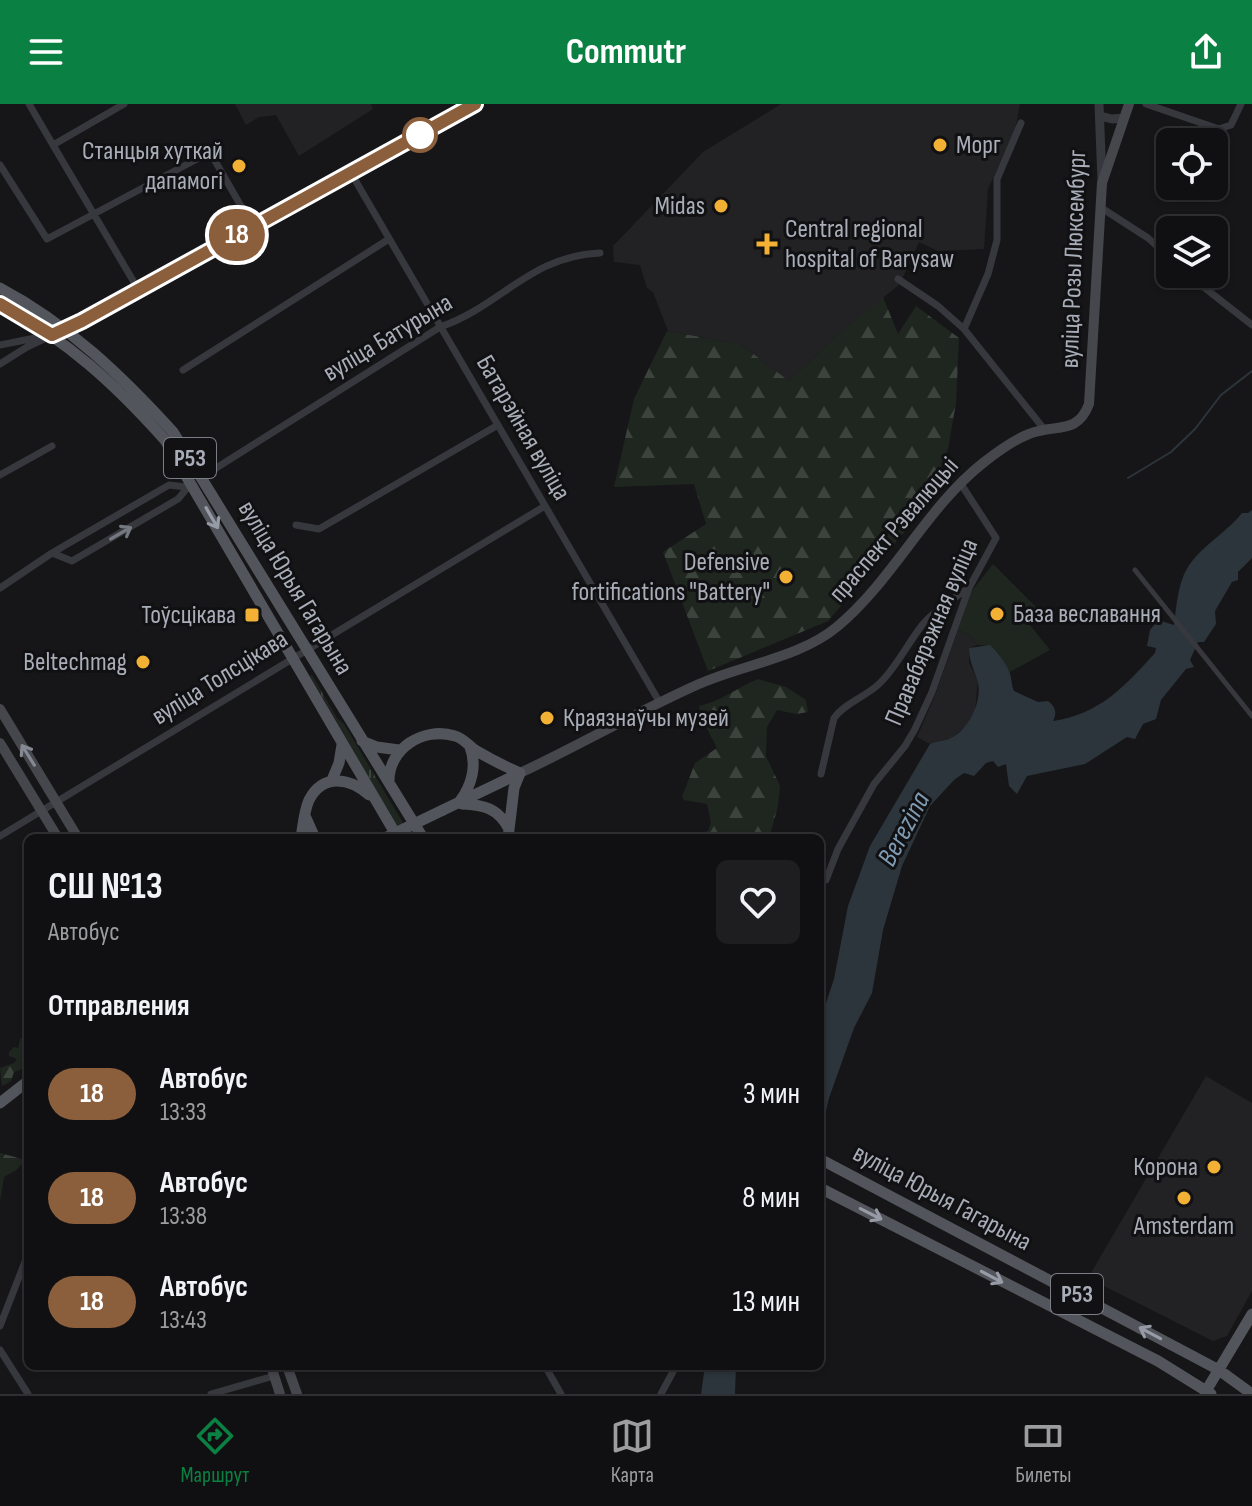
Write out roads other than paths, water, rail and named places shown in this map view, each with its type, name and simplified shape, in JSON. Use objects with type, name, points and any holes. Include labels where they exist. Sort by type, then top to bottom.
[{"type":"main road","points":[[1102,183],[1129,104]]},
{"type":"main road","name":"вуліца Розы Люксембург","points":[[1085,415],[1089,404],[1102,183]]},
{"type":"main road","name":"вуліца Юрыя Гагарына","points":[[0,288],[67,329],[145,401],[173,432],[193,482],[396,834]]},
{"type":"main road","name":"вуліца Юрыя Гагарына","points":[[0,304],[52,335],[97,369],[165,440],[307,648],[421,834]]},
{"type":"main road","name":"праспект Рэвалюцыі","points":[[393,834],[660,703],[729,672],[809,645],[839,626],[982,463],[1017,439],[1044,429],[1073,426],[1085,415]]},
{"type":"main road","points":[[0,709],[76,834]]},
{"type":"main road","points":[[389,782],[390,767],[399,750],[409,743],[436,734],[453,735],[502,766],[520,773],[514,788],[509,834]]},
{"type":"main road","points":[[362,741],[399,750]]},
{"type":"main road","points":[[0,743],[55,834]]},
{"type":"main road","points":[[302,834],[310,799],[315,791],[332,780],[342,745]]},
{"type":"main road","points":[[457,804],[469,788],[473,773],[470,747]]},
{"type":"main road","points":[[332,780],[351,782],[375,800]]},
{"type":"main road","points":[[457,804],[488,806],[501,816],[509,834]]},
{"type":"main road","points":[[305,818],[313,834]]},
{"type":"main road","points":[[0,1103],[24,1084]]},
{"type":"main road","name":"вуліца Юрыя Гагарына","points":[[824,1161],[1219,1370],[1252,1394]]},
{"type":"main road","name":"вуліца Юрыя Гагарына","points":[[824,1190],[1158,1361],[1208,1392]]},
{"type":"main road","points":[[1208,1392],[1252,1314]]},
{"type":"main road","points":[[274,1370],[280,1394]]},
{"type":"main road","points":[[288,1370],[297,1394]]},
{"type":"street","points":[[29,104],[138,289]]},
{"type":"street","points":[[53,145],[124,104]]},
{"type":"street","points":[[0,364],[475,104]]},
{"type":"street","name":"вуліца Розы Люксембург","points":[[1099,104],[1102,183]]},
{"type":"street","points":[[1146,104],[1219,129],[1231,125],[1241,104]]},
{"type":"street","points":[[1100,116],[1124,118]]},
{"type":"street","points":[[964,329],[988,274],[997,240],[997,179],[1021,123]]},
{"type":"street","points":[[0,165],[47,239],[210,152],[253,227]]},
{"type":"street","name":"Батарэйная вуліца","points":[[351,173],[660,703]]},
{"type":"street","points":[[1100,207],[1156,245]]},
{"type":"street","points":[[183,370],[389,239]]},
{"type":"street","name":"вуліца Батурына","points":[[52,553],[72,561],[178,499],[193,482],[545,265],[581,254],[600,253]]},
{"type":"street","points":[[898,279],[938,306],[964,329],[1044,429]]},
{"type":"street","points":[[1205,288],[1252,325]]},
{"type":"street","points":[[0,345],[52,335]]},
{"type":"street","points":[[296,525],[319,529],[498,425]]},
{"type":"street","points":[[0,475],[52,446]]},
{"type":"street","name":"вуліца Батурына","points":[[0,588],[52,553],[169,485],[193,482]]},
{"type":"street","name":"Правабярэжная вуліца","points":[[826,880],[838,849],[874,784],[915,729],[932,692],[969,588],[996,538],[961,484]]},
{"type":"street","name":"вуліца Толсцікава","points":[[0,836],[545,506]]},
{"type":"street","points":[[1135,570],[1252,716]]},
{"type":"street","points":[[821,774],[834,718],[839,711],[878,685],[935,612],[969,588]]},
{"type":"street","points":[[0,1326],[24,1264]]},
{"type":"street","points":[[0,1350],[28,1394]]},
{"type":"street","points":[[211,1394],[274,1370]]},
{"type":"street","points":[[547,1370],[561,1394]]},
{"type":"street","points":[[661,1394],[674,1370]]},
{"type":"water","name":"Berezina","points":[[1252,510],[1252,558],[1238,572],[1238,580],[1232,582],[1215,611],[1216,624],[1204,642],[1198,642],[1190,660],[1194,667],[1186,669],[1161,700],[1156,719],[1143,724],[1135,739],[1127,737],[1085,764],[1027,776],[1017,794],[1009,786],[1006,764],[998,767],[993,761],[986,763],[974,776],[964,773],[954,780],[930,806],[902,866],[883,930],[872,993],[854,1028],[824,1120],[824,1009],[834,979],[848,906],[870,846],[930,744],[956,735],[973,714],[979,687],[969,648],[990,645],[1010,673],[1014,691],[1038,702],[1048,701],[1055,710],[1053,721],[1084,712],[1121,688],[1155,653],[1156,648],[1147,646],[1150,630],[1158,620],[1174,625],[1180,585],[1186,570],[1200,552],[1242,513]]},
{"type":"water","points":[[704,1370],[736,1370],[735,1394],[701,1394]]},
{"type":"waterway","points":[[1128,478],[1171,452],[1195,429],[1221,395],[1252,371]]},
{"type":"place","name":"Морг","points":[[940,145]]},
{"type":"place","name":"Станцыя хуткай дапамогі","points":[[239,166]]},
{"type":"place","name":"Midas","points":[[721,206]]},
{"type":"place","name":"Central regional hospital of Barysaw","points":[[767,244]]},
{"type":"place","name":"Defensive fortifications \"Battery\"","points":[[786,577]]},
{"type":"place","name":"База веславання","points":[[997,614]]},
{"type":"place","name":"Тоўсцікава","points":[[252,615]]},
{"type":"place","name":"Beltechmag","points":[[143,662]]},
{"type":"place","name":"Краязнаўчы музей","points":[[547,718]]},
{"type":"place","name":"Корона","points":[[1214,1167]]},
{"type":"place","name":"Amsterdam","points":[[1184,1198]]}]
